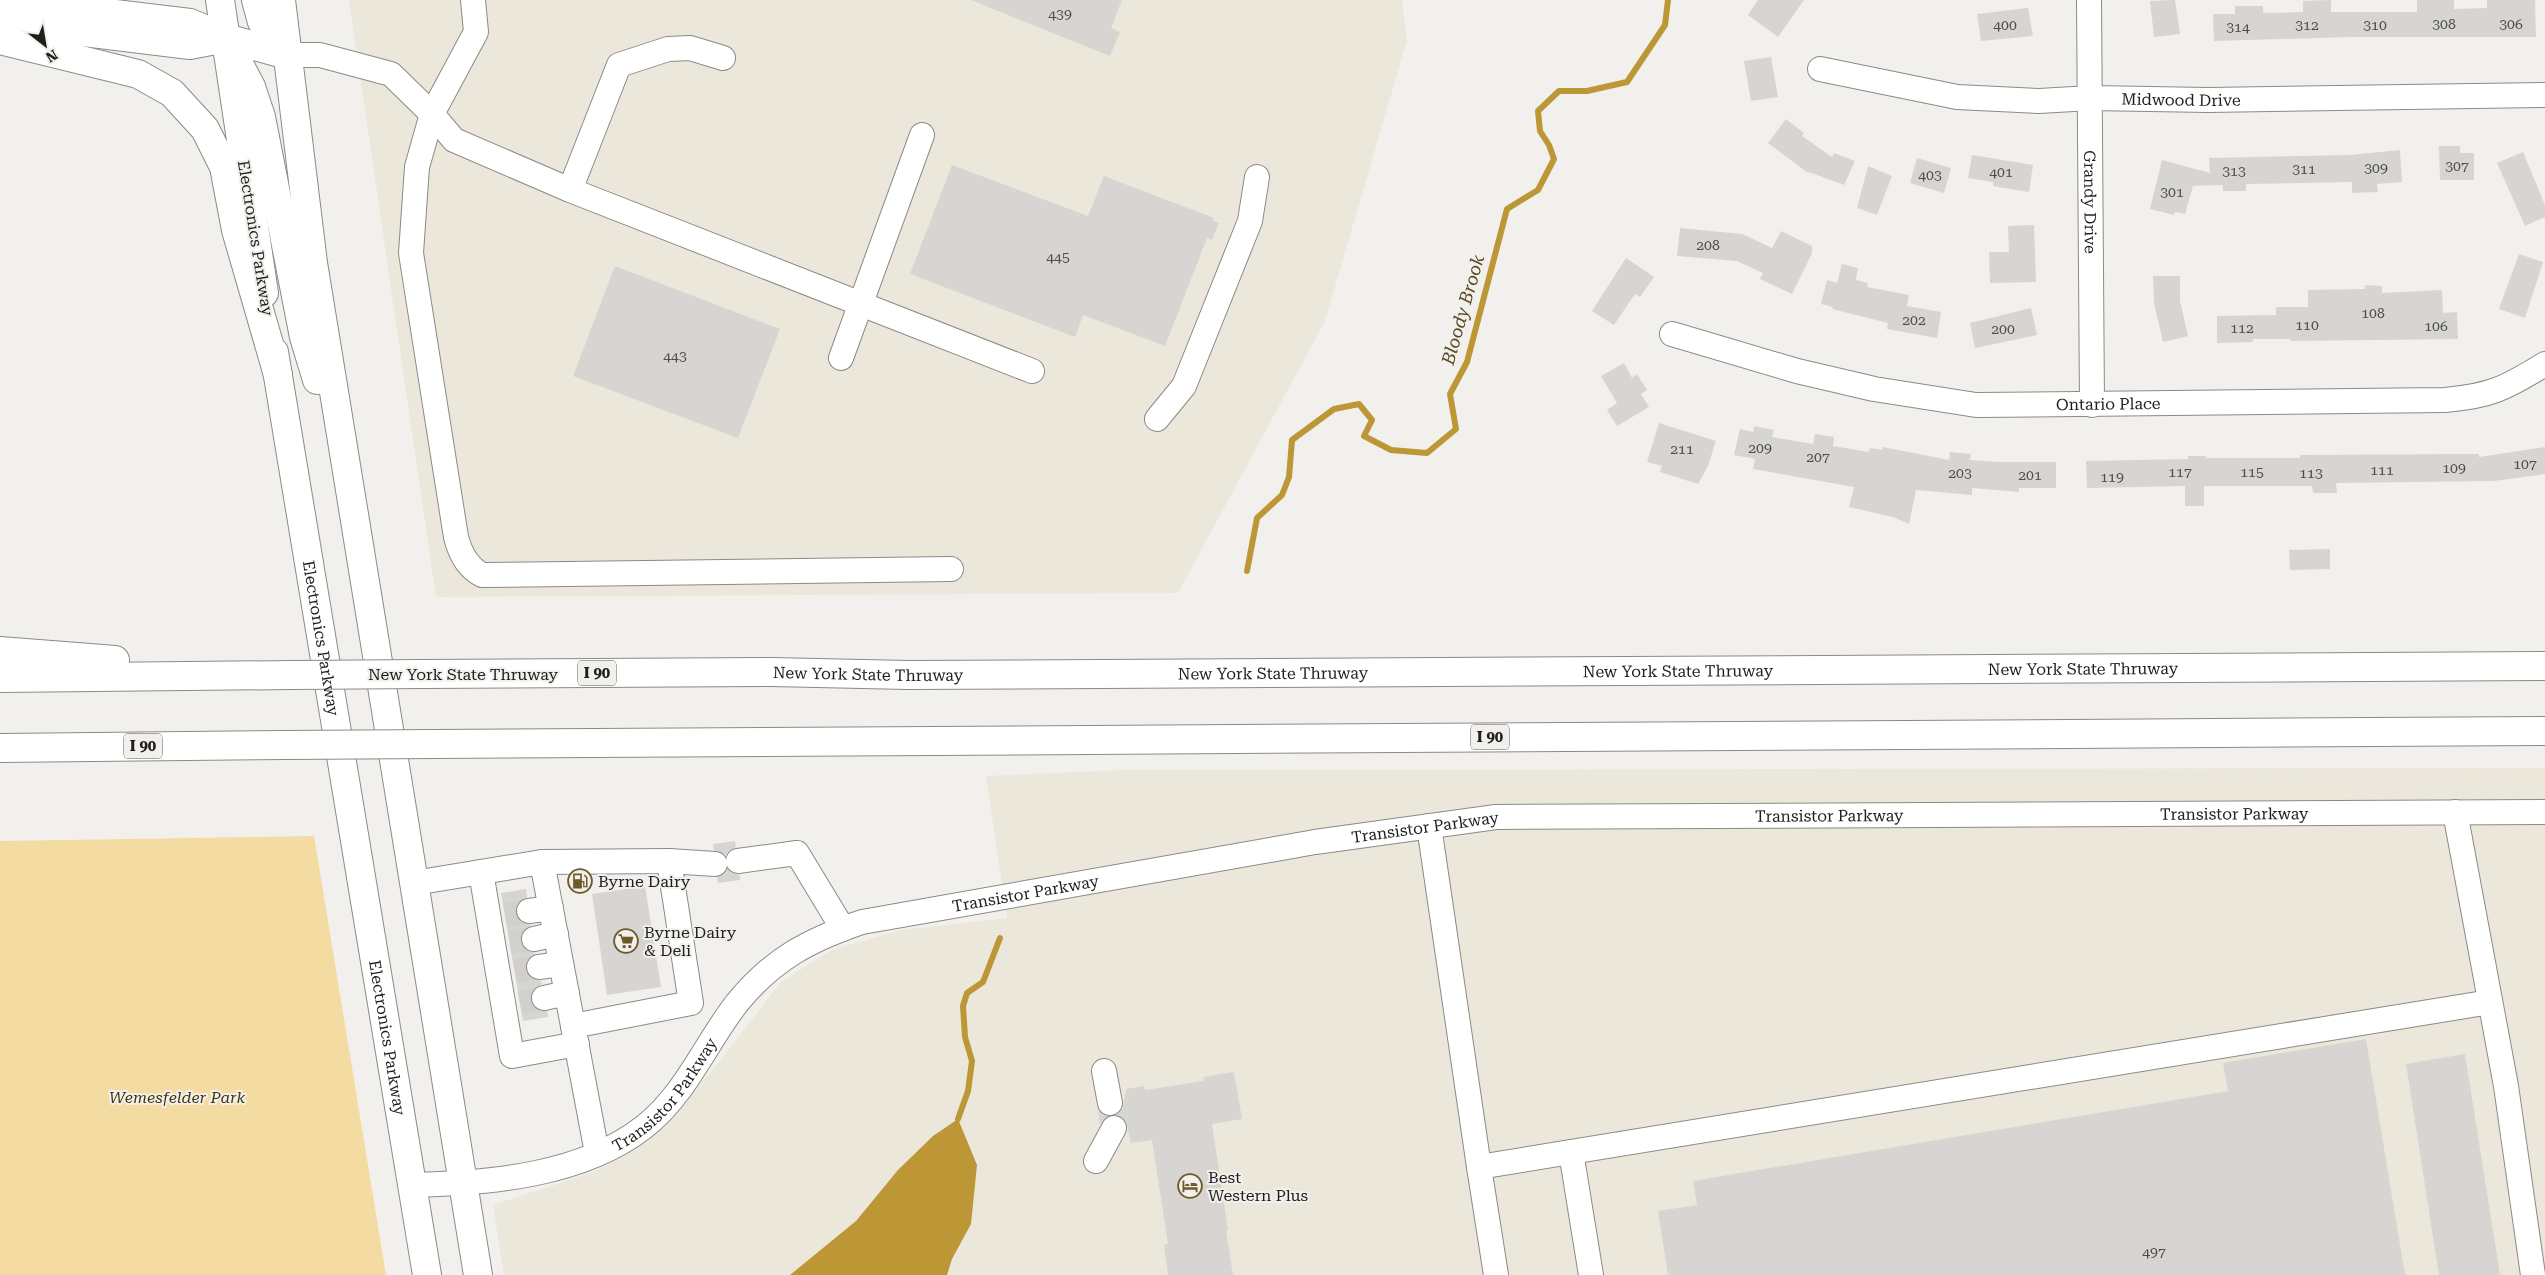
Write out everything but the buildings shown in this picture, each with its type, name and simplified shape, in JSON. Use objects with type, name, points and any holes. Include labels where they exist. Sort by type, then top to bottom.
[{"type":"main road","points":[[0,0],[190,23],[226,38],[287,55]]},
{"type":"main road","name":"Electronics Parkway","points":[[220,0],[278,375],[427,1275]]},
{"type":"main road","points":[[256,0],[262,22],[287,55]]},
{"type":"main road","points":[[281,0],[313,263],[478,1275]]},
{"type":"main road","points":[[0,22],[190,45],[226,38]]},
{"type":"main road","points":[[226,38],[251,88],[261,117],[304,336],[349,490]]},
{"type":"main road","points":[[0,40],[138,74],[172,94],[205,129],[224,167],[236,230],[278,375]]},
{"type":"main road","points":[[0,651],[131,662],[203,675]]},
{"type":"main road","name":"New York State Thruway","points":[[0,678],[772,672],[908,675],[2545,666]]},
{"type":"main road","name":"I 90","points":[[0,748],[2545,731]]},
{"type":"street","points":[[473,0],[476,32],[432,114],[417,167],[411,253],[456,537],[460,552],[476,572],[482,575],[951,569]]},
{"type":"street","name":"Grandy Drive","points":[[2089,0],[2092,405]]},
{"type":"street","points":[[570,190],[619,65],[668,49],[690,48],[723,58]]},
{"type":"street","points":[[287,55],[320,55],[391,74],[432,114],[454,140],[570,190],[1032,371]]},
{"type":"street","name":"Midwood Drive","points":[[1820,69],[1957,97],[2039,101],[2091,98],[2208,100],[2545,95]]},
{"type":"street","points":[[841,358],[922,135]]},
{"type":"street","points":[[1156,419],[1184,386],[1250,221],[1257,177]]},
{"type":"street","name":"Ontario Place","points":[[1672,334],[1797,371],[1874,389],[1976,405],[2445,400],[2475,397],[2506,388],[2545,364]]},
{"type":"street","points":[[2455,812],[2506,1086],[2533,1275]]},
{"type":"street","name":"Transistor Parkway","points":[[412,1185],[463,1184],[506,1180],[582,1160],[626,1140],[645,1126],[685,1084],[737,1004],[777,962],[820,937],[843,928],[862,922],[1315,842],[1496,817],[2545,812]]},
{"type":"street","points":[[1429,826],[1496,1275]]},
{"type":"street","points":[[414,883],[542,862],[727,862],[797,853],[843,928]]},
{"type":"street","points":[[482,872],[497,916],[512,1004],[512,1056],[575,1035],[691,1003],[669,861]]},
{"type":"street","points":[[542,862],[540,910],[550,966],[567,993],[597,1153]]},
{"type":"street","points":[[544,998],[567,993]]},
{"type":"street","points":[[1479,1167],[2490,1002]]},
{"type":"street","points":[[1104,1071],[1110,1103]]},
{"type":"street","points":[[1096,1161],[1114,1128]]},
{"type":"street","points":[[1570,1152],[1592,1275]]},
{"type":"shaded area","points":[[349,0],[1402,0],[1407,40],[1325,321],[1178,593],[436,597]]},
{"type":"shaded area","points":[[2545,768],[2545,1275],[504,1275],[493,1205],[593,1172],[648,1141],[712,1071],[781,982],[832,950],[901,930],[1007,918],[986,776],[1122,770]]},
{"type":"shaded area","points":[[958,1119],[977,1165],[971,1224],[952,1259],[947,1275],[790,1275],[856,1221],[898,1170],[933,1136]]},
{"type":"green space","name":"Wemesfelder Park","points":[[314,836],[386,1275],[0,1275],[0,841]]},
{"type":"waterway","name":"Bloody Brook","points":[[1247,571],[1257,518],[1282,495],[1289,477],[1292,440],[1334,409],[1359,404],[1372,420],[1364,436],[1391,450],[1427,453],[1456,429],[1450,394],[1467,362],[1507,209],[1538,190],[1554,159],[1549,145],[1540,131],[1538,111],[1559,91],[1587,91],[1627,82],[1665,25],[1668,0]]},
{"type":"waterway","points":[[958,1119],[968,1091],[972,1061],[965,1037],[963,1006],[967,993],[983,982],[1000,938]]},
{"type":"tunnel","points":[[505,915],[529,911]]},
{"type":"tunnel","points":[[510,942],[534,939]]},
{"type":"tunnel","points":[[515,971],[539,967]]},
{"type":"tunnel","points":[[520,1003],[544,998]]},
{"type":"place","name":"Byrne Dairy","points":[[580,881]]},
{"type":"place","name":"Byrne Dairy & Deli","points":[[626,941]]},
{"type":"place","name":"Best Western Plus","points":[[1190,1186]]}]
